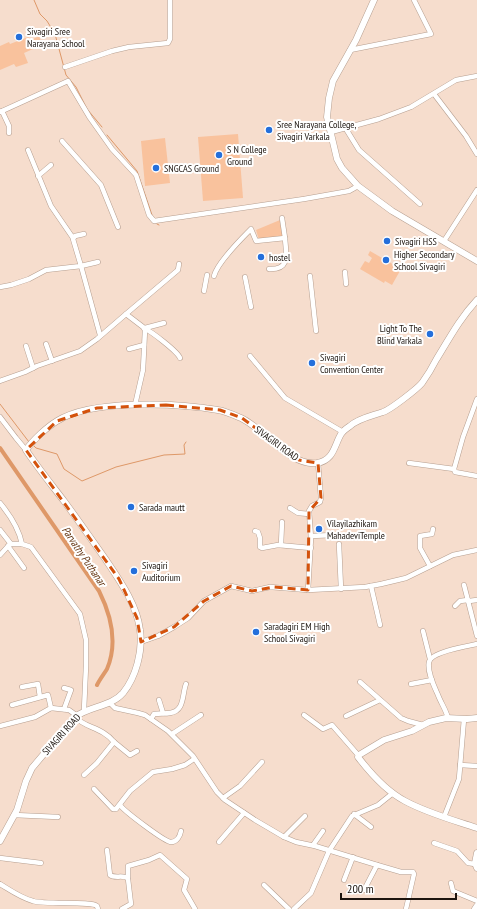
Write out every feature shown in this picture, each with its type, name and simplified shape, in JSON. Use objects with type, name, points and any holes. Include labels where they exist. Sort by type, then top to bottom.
[{"type":"main road","points":[[374,0],[333,81],[329,98],[327,117],[338,162],[358,186],[392,211],[477,261]]},
{"type":"main road","points":[[318,463],[330,457],[343,432],[351,425],[363,418],[385,412],[421,384],[464,314],[477,300]]},
{"type":"main road","name":"SIVAGIRI ROAD","points":[[0,841],[14,816],[32,768],[76,716],[84,710],[110,702],[122,695],[131,680],[140,655],[140,630],[137,618],[132,604],[119,579],[76,517],[26,450],[30,444],[57,420],[79,412],[97,408],[140,404],[166,405],[220,410],[242,418],[299,460],[306,463],[318,463]]},
{"type":"main road","points":[[477,718],[448,718],[438,720],[423,725],[412,731],[384,740],[358,756],[368,770],[393,793],[405,801],[444,817],[477,828]]},
{"type":"main road","points":[[476,866],[477,854]]},
{"type":"street","points":[[65,67],[112,51],[168,43],[170,39],[170,0]]},
{"type":"street","points":[[350,50],[431,34],[414,0]]},
{"type":"street","points":[[331,132],[379,119],[411,107],[456,80],[477,76]]},
{"type":"street","points":[[9,133],[10,126],[1,111],[68,81],[90,118],[112,149],[136,175],[149,215],[154,221],[304,199],[349,191],[358,186]]},
{"type":"street","points":[[434,94],[466,136],[477,154]]},
{"type":"street","points":[[346,129],[359,150],[420,204]]},
{"type":"street","points":[[62,141],[100,185],[118,227]]},
{"type":"street","points":[[28,150],[50,206],[73,238],[100,335]]},
{"type":"street","points":[[38,176],[51,165]]},
{"type":"street","points":[[444,242],[477,190]]},
{"type":"street","points":[[269,269],[280,268],[284,265],[286,260],[282,218]]},
{"type":"street","points":[[214,276],[216,269],[251,229],[256,242],[285,238]]},
{"type":"street","points":[[73,238],[84,234]]},
{"type":"street","points":[[0,287],[12,286],[46,270],[81,266],[98,262]]},
{"type":"street","points":[[0,381],[52,360],[80,351],[97,339],[178,270],[179,264]]},
{"type":"street","points":[[345,272],[346,284]]},
{"type":"street","points":[[204,291],[207,275]]},
{"type":"street","points":[[245,276],[251,307]]},
{"type":"street","points":[[310,276],[316,331]]},
{"type":"street","points":[[126,314],[167,344],[180,356],[180,358]]},
{"type":"street","points":[[145,328],[164,323]]},
{"type":"street","points":[[135,405],[143,370],[144,345],[146,336],[145,328]]},
{"type":"street","points":[[46,344],[52,360]]},
{"type":"street","points":[[130,350],[144,345]]},
{"type":"street","points":[[26,346],[33,368]]},
{"type":"street","points":[[250,356],[286,398],[343,432]]},
{"type":"street","points":[[454,469],[463,437],[477,399]]},
{"type":"street","points":[[0,417],[26,450]]},
{"type":"street","points":[[308,590],[311,548],[309,514],[312,506],[321,500],[318,463]]},
{"type":"street","points":[[409,463],[454,469],[455,472],[477,476]]},
{"type":"street","points":[[0,504],[14,522],[22,544]]},
{"type":"street","points":[[290,508],[298,513],[309,514]]},
{"type":"street","points":[[281,545],[282,522]]},
{"type":"street","points":[[430,566],[420,548],[420,536],[432,534],[433,528]]},
{"type":"street","points":[[0,530],[24,568]]},
{"type":"street","points":[[255,531],[258,531],[260,536],[261,548],[281,545],[311,548]]},
{"type":"street","points":[[311,536],[334,536]]},
{"type":"street","points":[[0,554],[10,545],[22,544],[31,547],[80,614],[86,640],[84,710]]},
{"type":"street","points":[[339,544],[341,589]]},
{"type":"street","points":[[140,642],[158,636],[174,627],[188,618],[204,601],[231,586],[252,592],[270,587],[308,590],[371,586],[406,578],[453,556],[477,550]]},
{"type":"street","points":[[464,585],[477,636]]},
{"type":"street","points":[[371,586],[380,625]]},
{"type":"street","points":[[455,606],[460,601],[477,600]]},
{"type":"street","points":[[423,631],[430,659],[429,666],[432,680],[448,718]]},
{"type":"street","points":[[430,659],[438,654],[477,644]]},
{"type":"street","points":[[411,684],[432,680]]},
{"type":"street","points":[[360,682],[401,718],[423,725]]},
{"type":"street","points":[[22,687],[38,684],[40,697]]},
{"type":"street","points":[[151,719],[154,714],[174,712],[181,706],[186,684]]},
{"type":"street","points":[[64,688],[71,690],[64,709]]},
{"type":"street","points":[[12,705],[49,696],[52,708]]},
{"type":"street","points":[[159,700],[163,713]]},
{"type":"street","points":[[346,716],[380,700]]},
{"type":"street","points":[[110,702],[115,708],[138,713],[151,719],[172,734],[194,759],[217,792],[223,798],[244,813],[284,837],[298,843],[353,857],[399,871],[414,873],[406,909]]},
{"type":"street","points":[[0,726],[35,717],[52,708],[64,709],[73,712],[82,722],[102,731],[130,755],[137,751]]},
{"type":"street","points":[[172,734],[201,715]]},
{"type":"street","points":[[304,715],[323,729],[332,725],[358,756]]},
{"type":"street","points":[[444,817],[457,785],[464,719]]},
{"type":"street","points":[[84,775],[97,763],[114,742]]},
{"type":"street","points":[[94,789],[113,809],[116,809],[130,791],[153,772],[179,767],[194,759]]},
{"type":"street","points":[[223,798],[240,786],[262,762]]},
{"type":"street","points":[[460,765],[477,766]]},
{"type":"street","points":[[294,909],[311,893],[329,851],[354,814],[378,805],[393,793]]},
{"type":"street","points":[[120,805],[160,837],[169,842],[173,842],[177,839],[181,831]]},
{"type":"street","points":[[219,842],[244,813]]},
{"type":"street","points":[[354,814],[371,827]]},
{"type":"street","points":[[14,816],[58,816]]},
{"type":"street","points":[[284,837],[305,816]]},
{"type":"street","points":[[313,846],[323,831]]},
{"type":"street","points":[[434,843],[457,851],[468,863],[476,866]]},
{"type":"street","points":[[107,850],[110,875],[113,877],[128,878]]},
{"type":"street","points":[[122,909],[131,904],[128,866],[160,855],[187,879],[184,890],[195,909]]},
{"type":"street","points":[[344,880],[353,857]]},
{"type":"street","points":[[0,858],[41,863]]},
{"type":"street","points":[[364,890],[378,865]]},
{"type":"street","points":[[451,883],[453,891],[477,901]]},
{"type":"street","points":[[0,884],[33,902],[67,904],[93,903],[98,909]]},
{"type":"street","points":[[264,885],[289,909]]},
{"type":"highlighted area","points":[[166,405],[220,410],[242,418],[299,460],[318,463],[321,498],[309,511],[308,590],[274,587],[252,591],[231,586],[204,601],[174,627],[141,642],[137,618],[119,579],[26,450],[57,421],[97,408]]},
{"type":"shaded area","points":[[39,36],[42,45],[24,53],[28,63],[16,67],[14,64],[0,70],[0,46],[28,37],[33,39]]},
{"type":"shaded area","name":"S N College Ground","points":[[238,134],[243,198],[203,201],[198,137]]},
{"type":"shaded area","name":"SNGCAS Ground","points":[[165,138],[170,183],[145,186],[141,141]]},
{"type":"shaded area","points":[[280,220],[283,236],[259,240],[256,230]]},
{"type":"shaded area","points":[[370,251],[401,269],[392,285],[385,281],[384,283],[360,269],[365,261],[369,263],[372,258],[368,255]]},
{"type":"waterway","points":[[34,0],[40,14],[47,21],[55,34],[66,75],[76,87],[87,109],[102,127]]},
{"type":"waterway","points":[[107,135],[137,171],[152,215]]},
{"type":"waterway","points":[[0,404],[29,442]]},
{"type":"waterway","points":[[33,445],[36,448],[57,454],[64,469],[82,481],[116,467],[164,455],[185,454],[184,445],[186,442]]},
{"type":"waterway","name":"Parvathy Puthanar","points":[[0,448],[99,591],[103,600],[112,629],[112,649],[107,669],[97,685]]},
{"type":"place","name":"Sivagiri Sree Narayana School","points":[[19,37]]},
{"type":"place","name":"Sree Narayana College, Sivagiri Varkala","points":[[269,130]]},
{"type":"place","name":"S N College Ground","points":[[219,155]]},
{"type":"place","name":"SNGCAS Ground","points":[[156,168]]},
{"type":"place","name":"Sivagiri HSS","points":[[387,241]]},
{"type":"place","name":"hostel","points":[[261,257]]},
{"type":"place","name":"Higher Secondary School Sivagiri","points":[[386,260]]},
{"type":"place","name":"Light To The Blind Varkala","points":[[430,334]]},
{"type":"place","name":"Sivagiri Convention Center","points":[[312,363]]},
{"type":"place","name":"Sarada mautt","points":[[131,507]]},
{"type":"place","name":"Vilayilazhikam MahadeviTemple","points":[[319,529]]},
{"type":"place","name":"Sivagiri Auditorium","points":[[134,571]]},
{"type":"place","name":"Saradagiri EM High School Sivagiri","points":[[256,632]]}]
